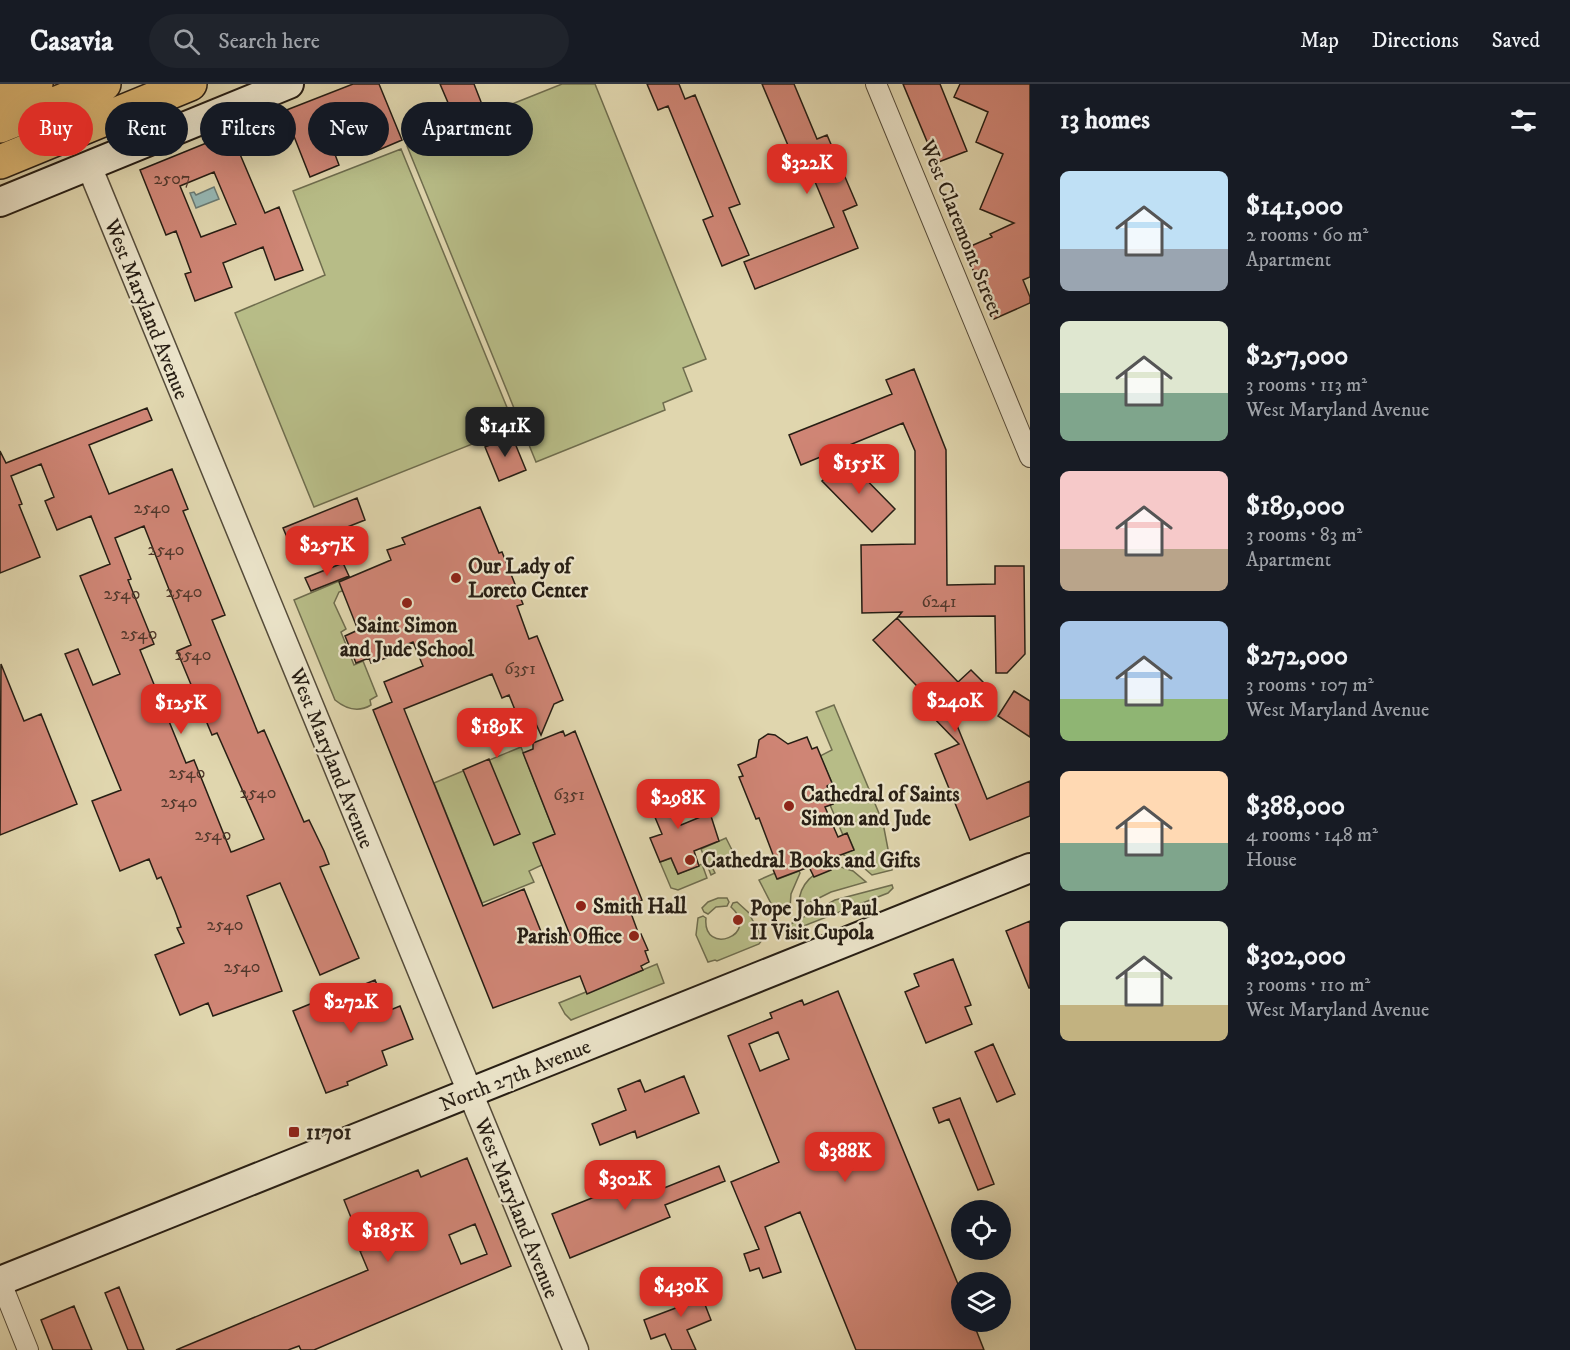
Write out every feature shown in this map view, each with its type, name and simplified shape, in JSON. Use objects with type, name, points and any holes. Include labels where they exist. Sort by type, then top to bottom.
[{"type":"highway","points":[[0,99],[36,84]]},
{"type":"highway","points":[[0,126],[104,84]]},
{"type":"highway","points":[[0,142],[141,84]]},
{"type":"highway","points":[[0,162],[190,84]]},
{"type":"main road","points":[[0,202],[289,84]]},
{"type":"main road","name":"North 27th Avenue","points":[[0,1281],[1030,868]]},
{"type":"street","name":"West Claremont Street","points":[[876,84],[1030,458]]},
{"type":"street","name":"West Maryland Avenue","points":[[89,166],[576,1350]]},
{"type":"street","points":[[0,1281],[28,1350]]},
{"type":"green space","points":[[562,84],[595,84],[706,359],[683,368],[692,391],[663,403],[665,410],[536,462],[411,156],[533,156],[533,102],[517,102]]},
{"type":"green space","points":[[401,149],[401,156],[404,156],[515,427],[314,507],[235,313],[325,275],[293,191],[383,156],[389,156],[389,154]]},
{"type":"green space","points":[[344,579],[348,589],[339,592],[334,603],[346,629],[341,632],[354,665],[363,661],[377,696],[370,700],[371,705],[361,709],[348,708],[335,700],[294,600]]},
{"type":"green space","points":[[834,705],[883,823],[892,870],[872,875],[857,862],[842,854],[854,849],[847,834],[843,835],[830,805],[833,804],[827,786],[832,783],[820,756],[832,750],[816,712]]},
{"type":"green space","points":[[521,747],[555,834],[542,865],[529,871],[534,882],[482,903],[434,783]]},
{"type":"green space","points":[[726,838],[735,856],[711,865],[715,873],[711,875],[701,849]]},
{"type":"green space","points":[[671,858],[678,874],[702,864],[707,878],[678,890],[671,888],[660,862]]},
{"type":"green space","points":[[838,866],[853,871],[866,882],[831,892],[799,908],[801,892],[809,879],[822,870]]},
{"type":"green space","points":[[799,871],[791,894],[790,908],[777,915],[759,880],[775,873],[778,879]]},
{"type":"green space","points":[[892,885],[893,888],[888,893],[791,931],[785,927],[835,900]]},
{"type":"green space","points":[[718,898],[727,898],[729,902],[727,906],[716,907],[708,914],[704,912],[702,908],[708,902]]},
{"type":"green space","points":[[737,902],[748,912],[763,939],[759,944],[717,961],[708,962],[696,935],[698,918],[703,916],[706,918],[707,930],[713,937],[729,938],[740,926],[739,917],[731,907]]},
{"type":"green space","points":[[657,964],[664,983],[571,1020],[559,1003],[587,993]]},
{"type":"water","points":[[214,187],[219,199],[196,208],[190,193],[194,192],[196,195]]},
{"type":"building","points":[[353,84],[379,84],[386,102],[308,102],[308,156],[336,156],[339,165],[310,177],[296,141],[296,106]]},
{"type":"building","points":[[440,84],[474,84],[481,102],[448,102]]},
{"type":"building","points":[[647,84],[679,84],[685,99],[695,95],[740,204],[729,208],[749,255],[722,266],[703,220],[713,216],[668,106],[658,110]]},
{"type":"building","points":[[762,84],[794,84],[817,139],[827,135],[857,205],[843,211],[858,248],[755,289],[744,262],[834,227],[800,146],[790,150]]},
{"type":"building","points":[[903,84],[940,84],[967,151],[936,163]]},
{"type":"building","points":[[960,84],[1030,84],[1030,277],[1023,280],[1030,303],[994,319],[964,249],[992,237],[990,234],[1014,223],[980,209],[1003,154],[976,142],[988,112],[954,97]]},
{"type":"building","points":[[389,108],[401,138],[401,140],[389,146]]},
{"type":"building","points":[[200,146],[200,156],[241,156],[265,213],[279,207],[303,270],[275,280],[263,247],[223,263],[232,287],[195,301],[185,274],[191,272],[176,231],[166,235],[140,170],[174,156],[188,156],[188,150]],"holes":[[[214,172],[236,224],[201,237],[180,186]]]},
{"type":"building","points":[[914,369],[946,450],[947,585],[995,584],[995,566],[1024,566],[1025,654],[1007,673],[996,673],[995,616],[898,617],[902,612],[862,613],[861,545],[915,544],[915,451],[903,423],[801,465],[789,435],[892,394],[886,380]]},
{"type":"building","points":[[147,408],[152,420],[89,445],[109,494],[172,469],[188,509],[183,511],[225,615],[212,620],[258,733],[264,730],[304,822],[309,820],[324,851],[329,864],[320,867],[359,958],[320,975],[280,883],[247,896],[282,991],[213,1016],[208,1003],[180,1015],[155,955],[184,943],[177,928],[181,927],[161,877],[157,879],[149,859],[120,871],[92,801],[121,790],[65,654],[78,649],[93,685],[120,674],[80,576],[110,564],[91,516],[57,530],[45,501],[54,497],[41,464],[11,476],[22,504],[19,505],[40,557],[0,573],[0,451],[6,463]],"holes":[[[144,526],[191,645],[177,651],[212,735],[217,733],[264,839],[231,852],[194,760],[186,763],[140,650],[154,644],[128,580],[131,579],[115,538]]]},
{"type":"building","points":[[512,436],[526,470],[499,481],[485,447]]},
{"type":"building","points":[[845,458],[895,509],[872,532],[822,481]]},
{"type":"building","points":[[357,498],[365,520],[292,549],[283,528]]},
{"type":"building","points":[[480,507],[499,553],[502,552],[523,604],[517,606],[529,639],[537,636],[563,700],[554,704],[541,735],[532,715],[519,720],[509,695],[502,698],[492,674],[404,709],[483,906],[524,889],[546,944],[570,935],[533,843],[555,834],[523,753],[533,749],[533,743],[563,731],[565,736],[575,731],[642,900],[628,905],[639,935],[641,934],[648,950],[645,951],[649,962],[641,966],[643,970],[587,994],[580,976],[493,1008],[373,710],[392,702],[384,682],[423,666],[413,642],[384,654],[386,658],[371,663],[369,658],[356,663],[345,636],[358,630],[339,582],[391,560],[387,550],[405,544],[402,538]]},
{"type":"building","points":[[343,563],[349,576],[311,591],[305,578]]},
{"type":"building","points":[[897,618],[958,682],[971,670],[990,689],[956,723],[987,799],[1030,781],[1030,816],[970,840],[935,754],[959,744],[928,712],[935,705],[873,640]]},
{"type":"building","points":[[1,664],[24,721],[41,714],[77,804],[0,835]]},
{"type":"building","points":[[1014,691],[1030,701],[1030,737],[998,716]]},
{"type":"building","name":"Cathedral of Saints Simon and Jude","points":[[768,734],[775,735],[788,744],[807,737],[812,749],[817,747],[832,783],[827,786],[833,804],[825,807],[838,837],[847,833],[854,850],[827,860],[831,870],[814,877],[809,867],[777,879],[770,862],[775,860],[759,818],[756,819],[739,777],[743,776],[738,765],[756,757],[759,740]]},
{"type":"building","points":[[489,759],[520,834],[494,845],[463,770]]},
{"type":"building","points":[[672,780],[678,795],[671,800],[681,825],[710,813],[719,841],[694,851],[699,866],[678,874],[671,858],[660,862],[650,838],[662,834],[644,791]]},
{"type":"building","points":[[1030,921],[1030,988],[1029,988],[1006,931]]},
{"type":"building","points":[[953,959],[971,1005],[965,1007],[972,1024],[926,1043],[905,992],[919,986],[914,974]]},
{"type":"building","points":[[375,980],[388,1011],[400,1006],[413,1039],[382,1051],[387,1065],[347,1082],[348,1085],[326,1093],[293,1011]]},
{"type":"building","points":[[838,991],[953,1272],[951,1272],[951,1332],[977,1332],[984,1350],[856,1350],[800,1212],[765,1227],[781,1272],[763,1278],[759,1268],[750,1271],[744,1254],[759,1249],[731,1182],[779,1162],[728,1036],[772,1018],[770,1013],[802,1000],[804,1005]],"holes":[[[778,1032],[789,1059],[760,1071],[749,1044]]]},
{"type":"building","points":[[993,1044],[1015,1094],[997,1102],[975,1052]]},
{"type":"building","points":[[684,1076],[699,1113],[637,1138],[635,1131],[600,1145],[592,1124],[626,1110],[618,1089],[640,1080],[645,1092]]},
{"type":"building","points":[[960,1098],[994,1184],[978,1190],[949,1119],[939,1123],[933,1108]]},
{"type":"building","points":[[467,1158],[511,1266],[314,1350],[301,1350],[299,1346],[288,1350],[176,1350],[368,1270],[360,1251],[364,1250],[344,1200],[418,1170],[421,1177]],"holes":[[[475,1224],[487,1254],[461,1264],[449,1235]]]},
{"type":"building","points":[[719,1166],[725,1181],[665,1205],[670,1217],[570,1258],[552,1214],[652,1174],[659,1190]]},
{"type":"building","points":[[695,1279],[711,1320],[687,1330],[696,1350],[672,1350],[665,1334],[651,1339],[644,1320],[681,1306],[674,1287]]},
{"type":"building","points":[[119,1287],[144,1350],[128,1350],[105,1293]]},
{"type":"building","points":[[74,1306],[92,1350],[53,1350],[41,1320]]},
{"type":"place","name":"Our Lady of Loreto Center","points":[[456,578]]},
{"type":"place","name":"Saint Simon and Jude School","points":[[407,603]]},
{"type":"place","name":"Cathedral of Saints Simon and Jude","points":[[789,806]]},
{"type":"place","name":"Cathedral Books and Gifts","points":[[690,860]]},
{"type":"place","name":"Smith Hall","points":[[581,906]]},
{"type":"place","name":"Pope John Paul II Visit Cupola","points":[[738,920]]},
{"type":"place","name":"Parish Office","points":[[634,936]]},
{"type":"place","name":"11701","points":[[294,1132]]}]
